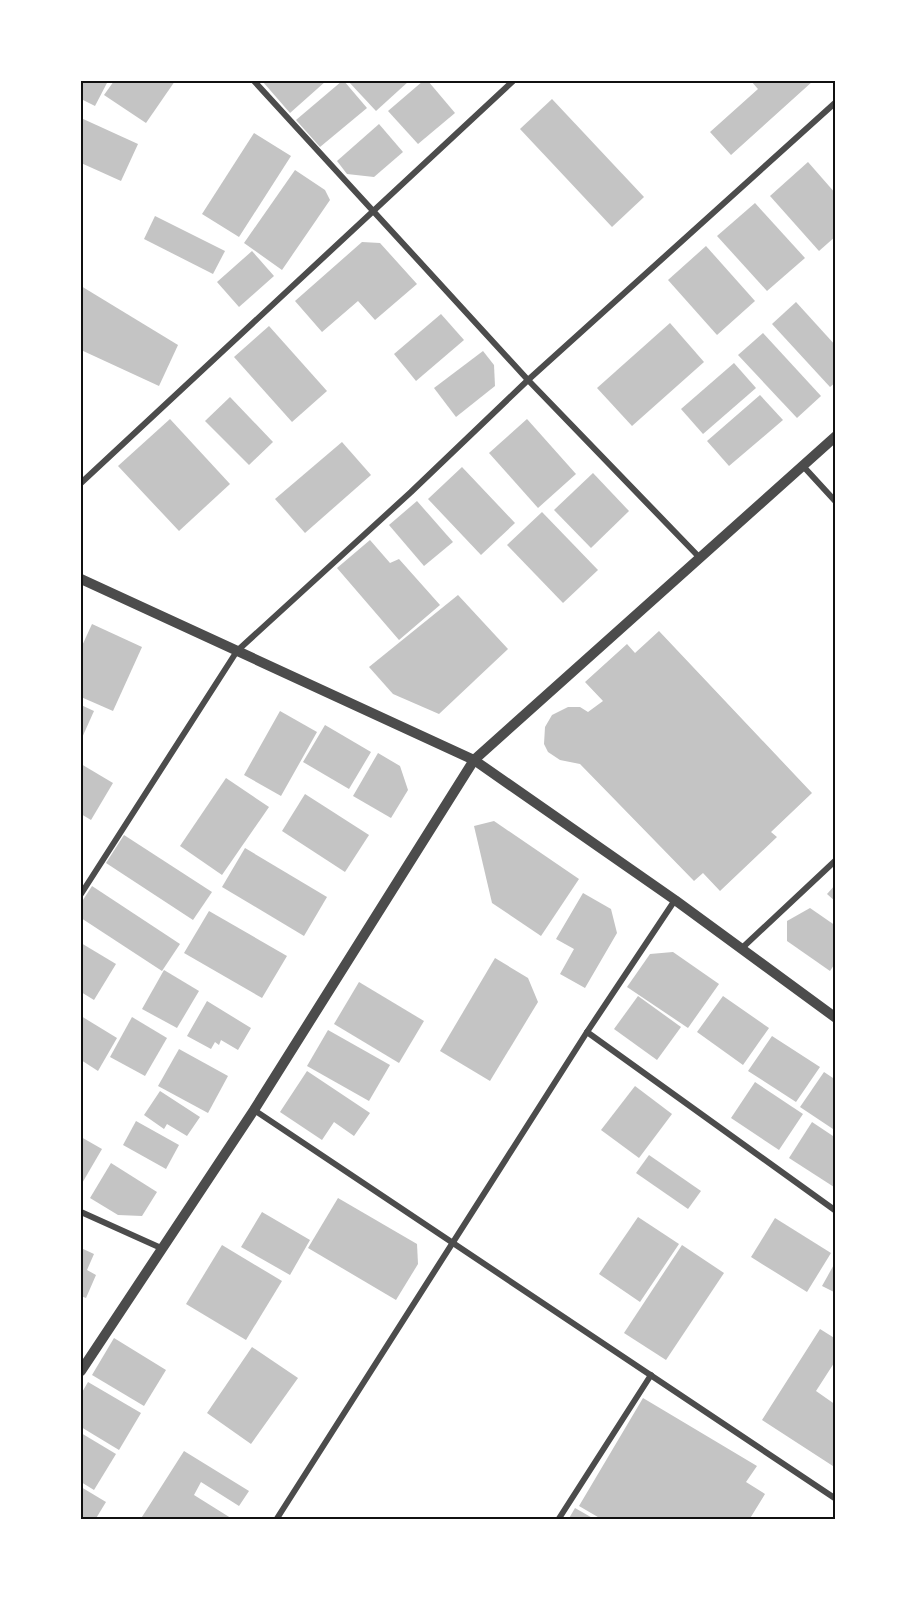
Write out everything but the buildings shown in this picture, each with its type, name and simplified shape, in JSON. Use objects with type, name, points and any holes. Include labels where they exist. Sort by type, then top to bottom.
[{"type":"street","points":[[254,81],[528,380],[700,558]]},
{"type":"street","points":[[81,483],[513,81]]},
{"type":"street","points":[[81,894],[237,651],[411,492],[528,380],[836,102]]},
{"type":"street","points":[[81,1371],[254,1110],[474,760],[836,436]]},
{"type":"street","points":[[803,466],[836,502]]},
{"type":"street","points":[[81,579],[474,760],[675,900],[836,1018]]},
{"type":"street","points":[[741,949],[836,860]]},
{"type":"street","points":[[276,1520],[587,1032],[675,900]]},
{"type":"street","points":[[587,1032],[836,1211]]},
{"type":"street","points":[[254,1110],[836,1499]]},
{"type":"street","points":[[81,1212],[161,1248]]},
{"type":"street","points":[[558,1520],[651,1375]]}]
